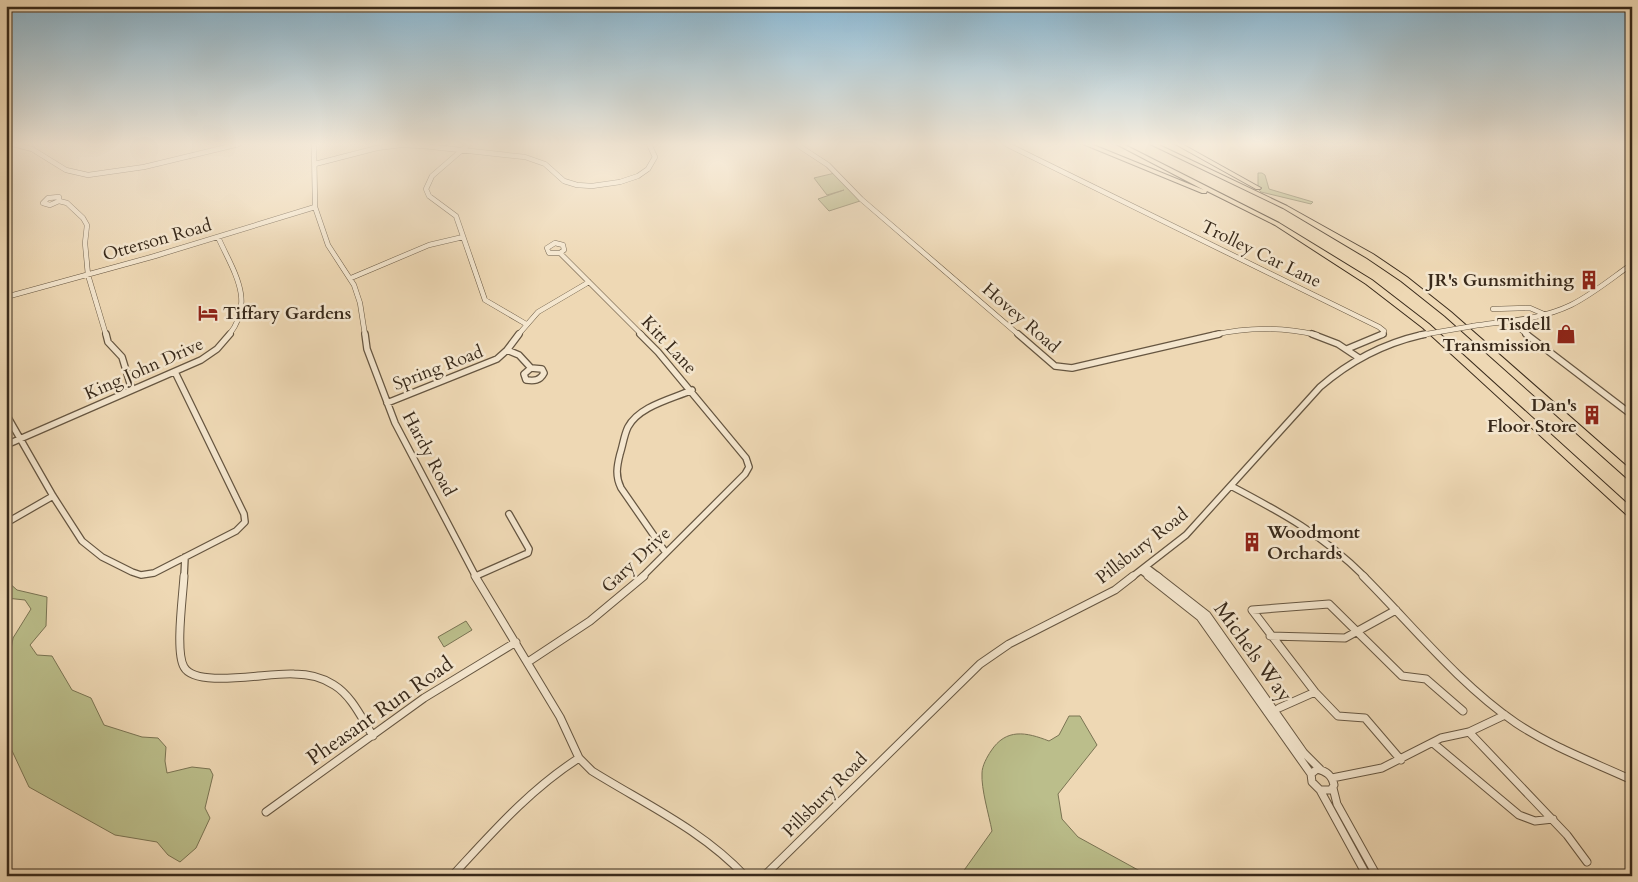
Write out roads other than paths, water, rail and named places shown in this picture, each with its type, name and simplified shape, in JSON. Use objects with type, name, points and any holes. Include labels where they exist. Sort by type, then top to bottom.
[{"type":"highway","points":[[1185,185],[1240,210],[1270,220]]},
{"type":"highway","points":[[1201,185],[1270,220],[1348,267],[1404,308],[1632,514]]},
{"type":"highway","points":[[1239,185],[1285,207],[1334,234],[1385,267],[1448,314],[1632,477]]},
{"type":"highway","points":[[1253,185],[1342,234],[1364,248],[1385,267]]},
{"type":"street","name":"Hardy Road","points":[[315,185],[315,207],[328,245],[351,278],[360,303],[367,349],[399,433],[422,471],[476,576],[560,717],[579,758]]},
{"type":"street","points":[[428,185],[426,189],[429,196],[456,216],[485,300],[526,324]]},
{"type":"street","points":[[579,185],[598,185]]},
{"type":"street","name":"Hovey Road","points":[[848,185],[861,199],[1055,366],[1072,368],[1245,329],[1273,330],[1317,336],[1347,349],[1360,358]]},
{"type":"street","name":"Trolley Car Lane","points":[[1089,185],[1384,331],[1382,336],[1347,349]]},
{"type":"street","points":[[59,201],[66,204],[83,218],[87,225],[85,243],[88,275],[108,342],[122,357],[132,390]]},
{"type":"street","name":"Otterson Road","points":[[6,297],[88,275],[315,207]]},
{"type":"street","points":[[351,278],[429,245],[463,236]]},
{"type":"street","name":"King John Drive","points":[[6,445],[175,372],[215,352],[226,339],[243,308],[242,294],[218,237]]},
{"type":"street","name":"Kitt Lane","points":[[560,253],[658,352],[692,390],[746,458],[748,464]]},
{"type":"street","name":"Pillsbury Road","points":[[764,876],[980,664],[1010,644],[1115,590],[1186,535],[1320,387],[1344,367],[1393,341],[1546,314],[1575,303],[1632,264]]},
{"type":"street","points":[[1626,268],[1632,272]]},
{"type":"street","name":"Spring Road","points":[[387,402],[493,362],[507,350],[526,324],[543,308],[589,282]]},
{"type":"street","points":[[1493,309],[1530,308],[1546,314]]},
{"type":"street","points":[[1509,321],[1632,415]]},
{"type":"street","points":[[507,350],[519,355],[531,368]]},
{"type":"street","points":[[6,414],[53,496],[82,541],[102,557],[132,572],[141,574],[154,573],[236,531],[245,522],[244,514],[175,372]]},
{"type":"street","points":[[666,553],[621,488],[616,476],[616,467],[626,432],[632,421],[645,412],[692,390]]},
{"type":"street","name":"Gary Drive","points":[[528,662],[597,616],[666,553],[745,474],[749,468],[748,464]]},
{"type":"street","points":[[1231,486],[1314,533],[1334,548],[1472,688],[1505,715],[1556,744],[1632,780]]},
{"type":"street","points":[[6,523],[53,496]]},
{"type":"street","points":[[476,576],[528,553],[529,549],[509,514]]},
{"type":"street","points":[[185,557],[180,654],[182,664],[187,672],[202,678],[215,679],[297,674],[316,677],[336,686],[373,736]]},
{"type":"street","name":"Michels Way","points":[[1144,569],[1207,614],[1304,752],[1320,769]]},
{"type":"street","name":"Michels Way","points":[[1144,569],[1200,618],[1311,774]]},
{"type":"street","points":[[1401,760],[1365,718],[1338,716],[1314,692],[1252,610],[1328,604],[1358,631],[1402,676],[1426,679],[1463,712]]},
{"type":"street","points":[[1270,636],[1345,638],[1396,610]]},
{"type":"street","name":"Pheasant Run Road","points":[[266,812],[424,698],[516,642]]},
{"type":"street","points":[[1279,708],[1314,692]]},
{"type":"street","points":[[1332,778],[1383,767],[1448,736],[1469,732],[1505,715]]},
{"type":"street","points":[[1469,732],[1553,819],[1587,862]]},
{"type":"street","points":[[1433,743],[1519,815],[1532,822],[1553,819]]},
{"type":"street","points":[[452,876],[526,796],[558,770],[579,758],[592,771],[698,836],[722,853],[745,876]]},
{"type":"street","points":[[1367,876],[1320,790],[1312,782],[1311,774],[1314,770],[1320,769],[1327,772],[1332,778],[1337,804],[1377,876]]},
{"type":"street","points":[[1320,790],[1328,791],[1333,788]]},
{"type":"place","name":"JR's Gunsmithing","points":[[1589,280]]},
{"type":"place","name":"Tiffary Gardens","points":[[208,313]]},
{"type":"place","name":"Tisdell Transmission","points":[[1566,334]]},
{"type":"place","name":"Dan's Floor Store","points":[[1592,415]]},
{"type":"place","name":"Woodmont Orchards","points":[[1252,542]]}]
